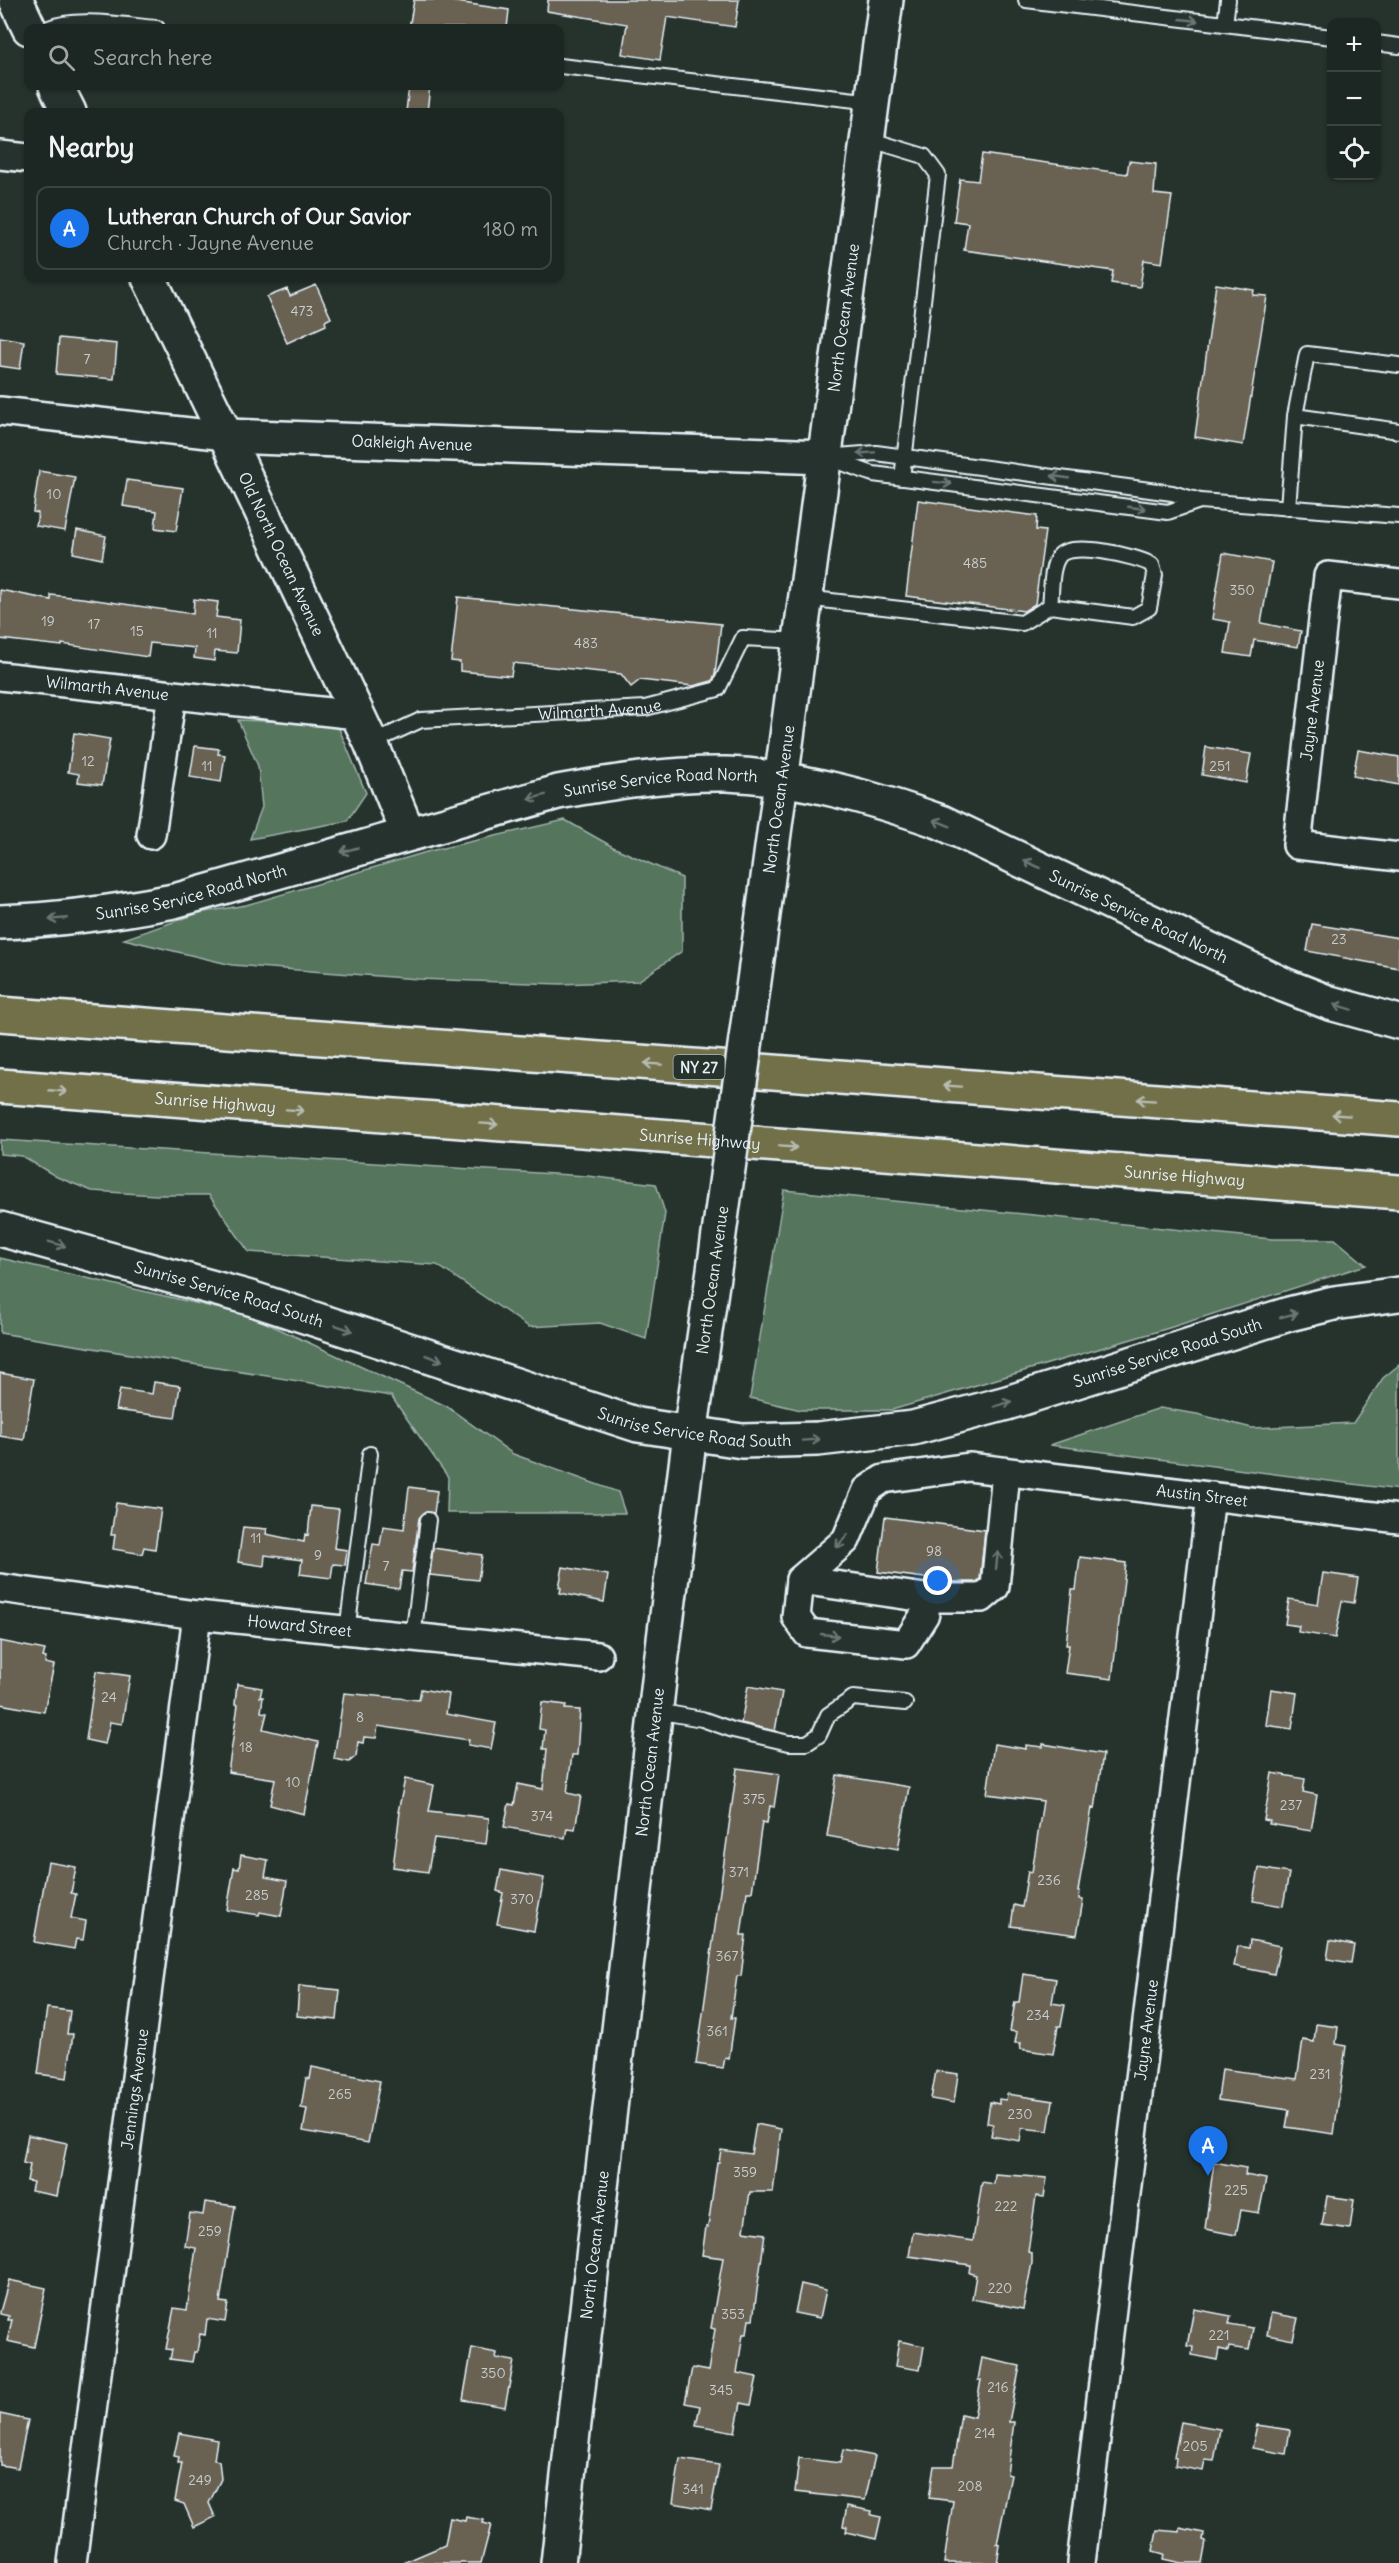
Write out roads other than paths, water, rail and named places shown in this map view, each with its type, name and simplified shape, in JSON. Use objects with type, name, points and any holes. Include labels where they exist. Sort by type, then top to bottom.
[{"type":"highway","name":"NY 27","points":[[0,1014],[1399,1119]]},
{"type":"highway","name":"Sunrise Highway","points":[[0,1086],[1399,1192]]},
{"type":"highway","points":[[1328,1187],[1399,1200]]},
{"type":"main road","points":[[16,0],[27,24]]},
{"type":"main road","name":"North Ocean Avenue","points":[[558,2563],[661,1663],[690,1434],[782,781],[886,0]]},
{"type":"main road","points":[[58,90],[67,108]]},
{"type":"main road","name":"Old North Ocean Avenue","points":[[151,282],[364,729],[408,833]]},
{"type":"main road","name":"Oakleigh Avenue","points":[[226,436],[825,457]]},
{"type":"main road","name":"Sunrise Service Road North","points":[[0,922],[112,913],[174,901],[558,792],[617,781],[726,774],[782,781],[846,793],[941,822],[1284,985],[1330,1003],[1399,1022]]},
{"type":"main road","name":"Sunrise Service Road South","points":[[0,1229],[250,1298],[638,1425],[742,1441],[779,1442],[866,1435],[913,1428],[1007,1402],[1267,1320],[1334,1303],[1399,1294]]},
{"type":"street","points":[[0,155],[24,158]]},
{"type":"street","name":"Oakleigh Avenue","points":[[0,411],[226,436]]},
{"type":"street","name":"Jayne Avenue","points":[[1399,584],[1328,576],[1297,845],[1399,857]]},
{"type":"street","name":"Wilmarth Avenue","points":[[0,676],[172,695],[364,729]]},
{"type":"street","points":[[151,835],[172,695]]},
{"type":"street","name":"Austin Street","points":[[800,1580],[846,1540],[867,1490],[883,1479],[969,1467],[1399,1519]]},
{"type":"street","points":[[925,1598],[925,1614],[906,1644],[807,1633],[796,1617],[800,1580],[925,1598],[982,1598],[995,1587],[1006,1472]]},
{"type":"street","name":"Jayne Avenue","points":[[1081,2563],[1211,1496]]},
{"type":"street","name":"Howard Street","points":[[0,1588],[196,1615],[598,1656]]},
{"type":"street","name":"Jennings Avenue","points":[[72,2563],[196,1615]]},
{"type":"lane","points":[[1026,0],[1327,36]]},
{"type":"lane","points":[[1225,24],[1228,0]]},
{"type":"lane","points":[[76,24],[107,24]]},
{"type":"lane","points":[[1381,44],[1399,46]]},
{"type":"lane","points":[[564,66],[873,102]]},
{"type":"lane","points":[[868,139],[924,156],[938,176],[902,478]]},
{"type":"lane","points":[[1288,508],[1295,416],[1307,354],[1399,365]]},
{"type":"lane","points":[[1295,416],[1399,431]]},
{"type":"lane","points":[[825,457],[876,453],[1172,493],[1200,501],[1399,516]]},
{"type":"lane","points":[[825,457],[873,474],[1168,512],[1200,501]]},
{"type":"lane","points":[[805,598],[1022,623],[1050,606],[1133,617],[1149,608],[1155,574],[1152,565],[1141,559],[1073,548],[1060,554],[1056,564],[1050,606]]},
{"type":"lane","name":"Wilmarth Avenue","points":[[364,729],[422,720],[645,708],[718,689],[743,638],[800,641]]},
{"type":"lane","points":[[347,1631],[370,1454]]},
{"type":"lane","points":[[413,1637],[428,1520]]},
{"type":"lane","points":[[656,1711],[702,1719],[733,1730],[789,1743],[807,1743],[819,1735],[828,1715],[853,1698],[905,1703]]},
{"type":"place","name":"Lutheran Church of Our Savior","points":[[1208,2176]]}]
